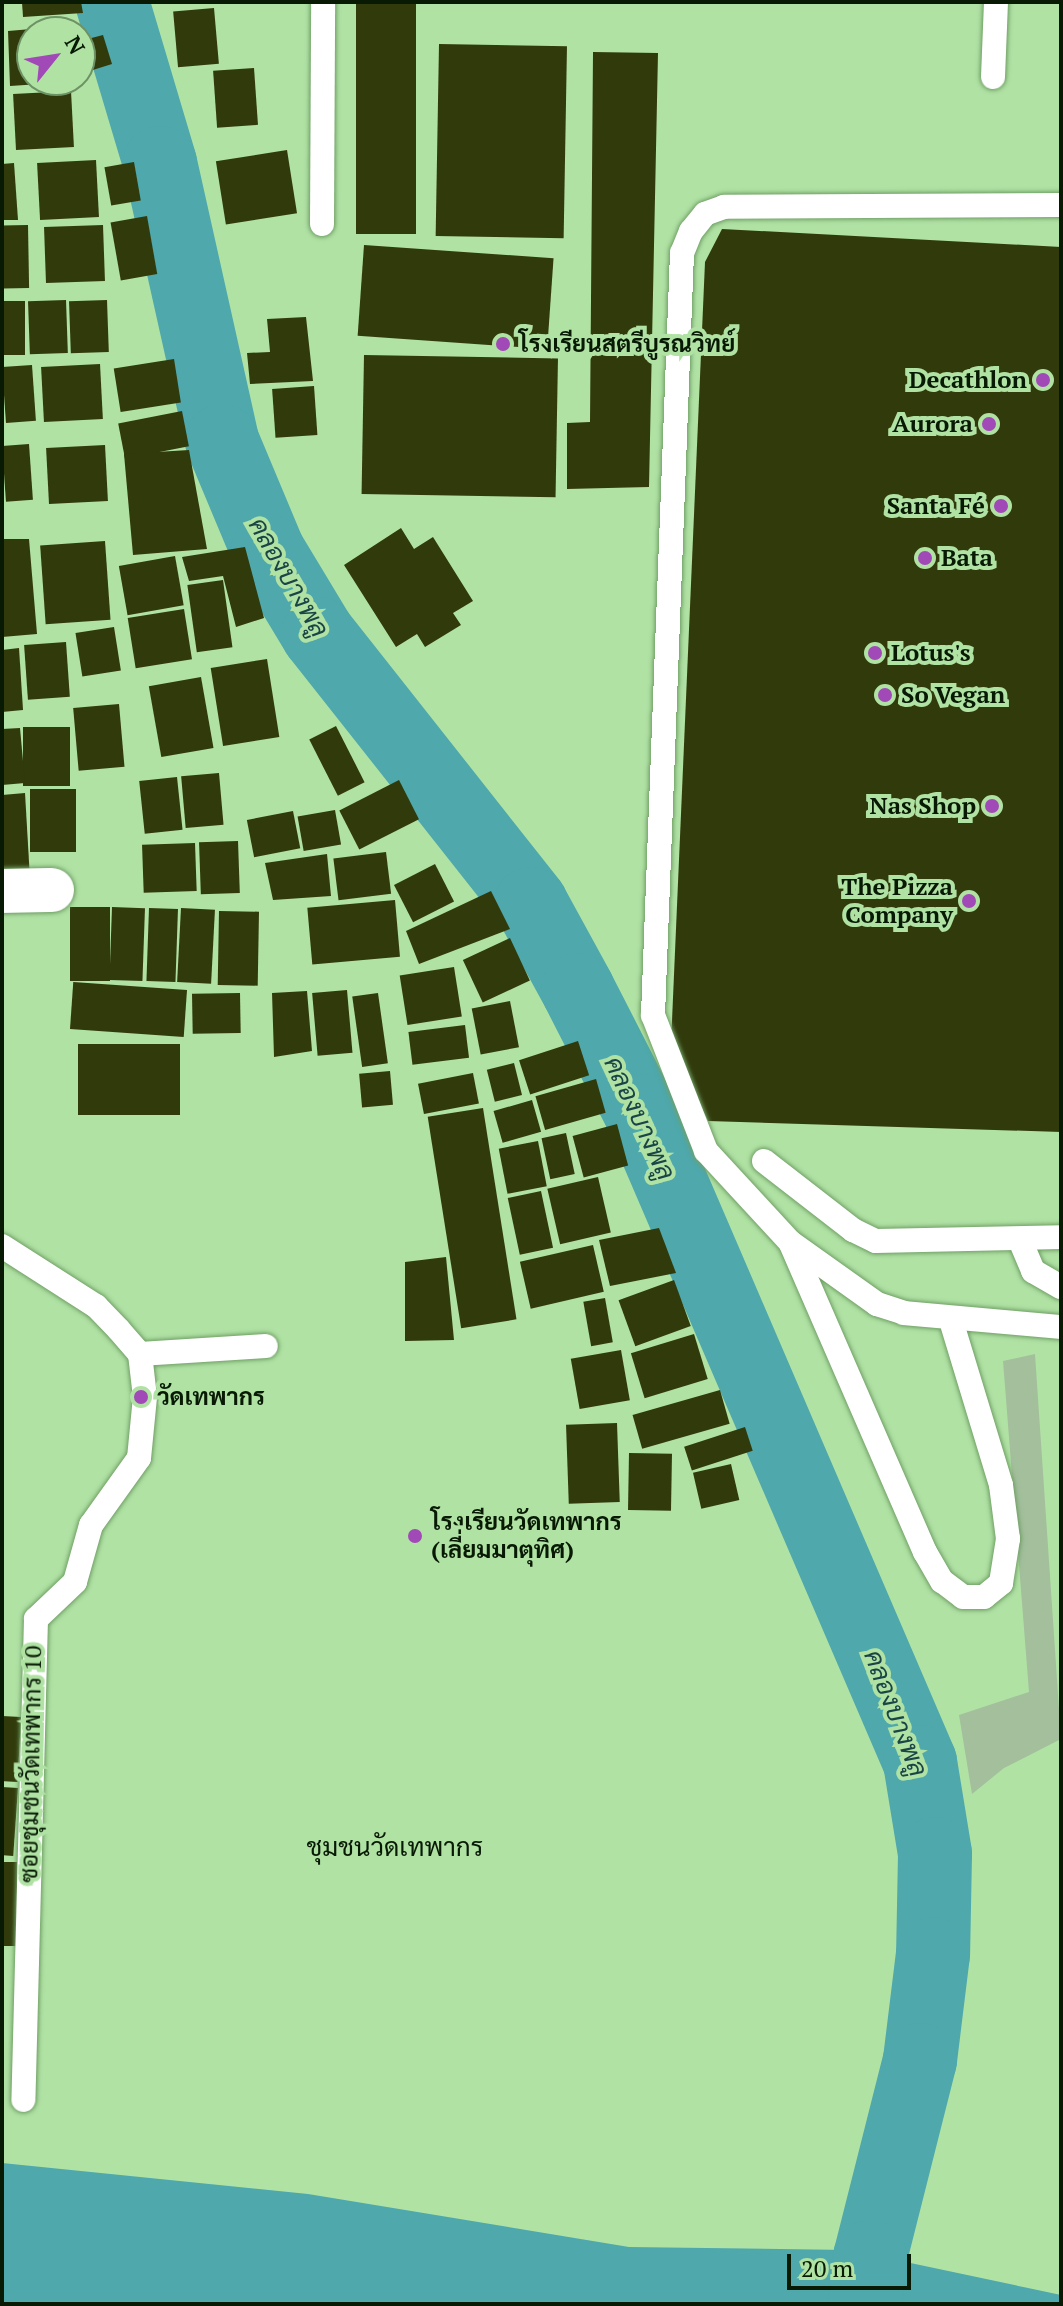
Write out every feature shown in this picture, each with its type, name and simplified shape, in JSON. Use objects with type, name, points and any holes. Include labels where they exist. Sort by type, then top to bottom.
[{"type":"street","points":[[2,891],[52,890]]},
{"type":"lane","points":[[322,224],[323,2]]},
{"type":"lane","points":[[993,77],[996,2]]},
{"type":"lane","points":[[1061,205],[724,207],[705,214],[682,253],[653,1015],[706,1151],[790,1242],[877,1304],[951,1320],[1061,1327]]},
{"type":"lane","points":[[764,1161],[853,1230],[876,1241],[1061,1237]]},
{"type":"lane","points":[[1020,1240],[1033,1271],[1061,1287]]},
{"type":"lane","points":[[790,1242],[925,1552],[942,1581],[963,1597],[984,1597],[1001,1583],[1008,1539],[1001,1485],[951,1320]]},
{"type":"lane","points":[[2,1246],[96,1306],[140,1354],[266,1346]]},
{"type":"lane","name":"ซอยชุมชนวัดเทพากร 10","points":[[23,2100],[33,1640],[36,1619],[75,1582],[106,1499],[139,1458],[145,1432],[140,1354]]},
{"type":"green space","points":[[1035,1354],[1061,1739],[1004,1768],[972,1794],[959,1715],[1029,1692],[1003,1361]]},
{"type":"water","points":[[2,2163],[308,2194],[629,2247],[849,2250],[1061,2295],[1061,2304],[2,2304]]},
{"type":"building","points":[[22,2],[81,2],[83,13],[38,16],[23,16]]},
{"type":"building","points":[[356,2],[416,2],[416,234],[356,234]]},
{"type":"building","points":[[214,8],[219,64],[178,67],[173,12]]},
{"type":"building","points":[[16,30],[16,86],[10,86],[8,31]]},
{"type":"building","points":[[103,35],[112,64],[96,69],[96,37]]},
{"type":"building","points":[[439,44],[567,46],[564,238],[436,236]]},
{"type":"building","points":[[593,52],[658,53],[649,487],[567,489],[567,423],[590,422]]},
{"type":"building","points":[[254,68],[258,125],[217,128],[213,71]]},
{"type":"building","points":[[13,94],[71,96],[74,147],[16,150]]},
{"type":"building","points":[[287,150],[297,213],[226,224],[216,161]]},
{"type":"building","points":[[96,160],[99,217],[40,220],[37,163]]},
{"type":"building","points":[[134,162],[141,200],[111,206],[104,167]]},
{"type":"building","points":[[14,163],[18,220],[2,220],[2,164]]},
{"type":"building","points":[[147,216],[157,274],[121,281],[111,222]]},
{"type":"building","points":[[2,225],[28,225],[29,288],[3,288]]},
{"type":"building","points":[[103,225],[105,281],[46,283],[44,227]]},
{"type":"building","name":"Lotus's","points":[[722,229],[1061,247],[1061,1132],[708,1121],[671,1044],[705,262]]},
{"type":"building","points":[[364,245],[554,258],[547,349],[358,336]]},
{"type":"building","points":[[66,300],[68,353],[30,354],[28,301]]},
{"type":"building","points":[[107,300],[109,352],[71,353],[69,301]]},
{"type":"building","points":[[4,301],[25,301],[25,355],[4,355]]},
{"type":"building","points":[[306,317],[313,381],[250,384],[247,353],[270,352],[267,319]]},
{"type":"building","points":[[364,355],[558,358],[556,497],[362,494]]},
{"type":"building","points":[[174,359],[181,402],[121,412],[114,369]]},
{"type":"building","points":[[100,364],[103,419],[44,422],[41,367]]},
{"type":"building","points":[[32,365],[36,421],[6,423],[2,367]]},
{"type":"building","points":[[314,386],[317,435],[276,438],[272,389]]},
{"type":"building","points":[[182,411],[189,446],[125,459],[118,423]]},
{"type":"building","points":[[29,444],[33,500],[6,502],[2,446]]},
{"type":"building","points":[[105,445],[108,501],[49,504],[46,448]]},
{"type":"building","points":[[189,450],[207,549],[133,555],[124,454]]},
{"type":"building","points":[[401,528],[414,549],[433,537],[473,601],[453,613],[461,625],[425,647],[417,634],[396,647],[344,565]]},
{"type":"building","points":[[2,539],[29,539],[37,634],[2,637]]},
{"type":"building","points":[[105,541],[111,620],[46,624],[40,546]]},
{"type":"building","points":[[245,547],[264,618],[236,627],[223,576],[189,581],[182,557]]},
{"type":"building","points":[[175,556],[184,605],[128,615],[119,566]]},
{"type":"building","points":[[223,580],[232,647],[197,652],[187,585]]},
{"type":"building","points":[[184,609],[192,659],[136,668],[128,618]]},
{"type":"building","points":[[114,627],[121,670],[82,677],[75,633]]},
{"type":"building","points":[[66,642],[70,697],[28,700],[24,645]]},
{"type":"building","points":[[19,648],[23,710],[2,712],[2,650]]},
{"type":"building","points":[[267,659],[279,737],[223,746],[211,668]]},
{"type":"building","points":[[201,677],[214,748],[161,757],[149,686]]},
{"type":"building","points":[[119,704],[124,767],[79,771],[73,708]]},
{"type":"building","points":[[336,726],[365,782],[338,796],[309,740]]},
{"type":"building","points":[[23,727],[70,727],[70,786],[23,786]]},
{"type":"building","points":[[20,728],[25,783],[2,785],[2,729]]},
{"type":"building","points":[[219,773],[224,825],[186,828],[181,776]]},
{"type":"building","points":[[177,777],[183,830],[145,834],[139,781]]},
{"type":"building","points":[[399,780],[419,819],[359,850],[339,810]]},
{"type":"building","points":[[30,789],[76,789],[76,852],[30,852]]},
{"type":"building","points":[[25,793],[30,879],[2,881],[2,795]]},
{"type":"building","points":[[335,810],[341,844],[304,851],[298,817]]},
{"type":"building","points":[[293,811],[300,848],[254,857],[247,820]]},
{"type":"building","points":[[238,841],[240,893],[201,894],[199,842]]},
{"type":"building","points":[[195,843],[197,891],[144,893],[142,845]]},
{"type":"building","points":[[386,852],[391,894],[339,900],[333,858]]},
{"type":"building","points":[[327,854],[331,896],[273,900],[265,863]]},
{"type":"building","points":[[435,864],[454,901],[413,922],[394,885]]},
{"type":"building","points":[[491,891],[510,929],[419,964],[406,931]]},
{"type":"building","points":[[395,900],[400,957],[312,964],[307,908]]},
{"type":"building","points":[[70,907],[110,907],[110,981],[70,981]]},
{"type":"building","points":[[112,907],[145,908],[142,981],[109,980]]},
{"type":"building","points":[[149,908],[178,909],[175,982],[146,981]]},
{"type":"building","points":[[181,908],[215,910],[211,984],[177,982]]},
{"type":"building","points":[[219,911],[259,912],[258,986],[218,985]]},
{"type":"building","points":[[510,938],[530,981],[483,1003],[463,960]]},
{"type":"building","points":[[454,967],[462,1016],[407,1025],[400,976]]},
{"type":"building","points":[[73,982],[187,990],[184,1037],[70,1029]]},
{"type":"building","points":[[347,990],[352,1053],[318,1056],[312,993]]},
{"type":"building","points":[[307,991],[312,1051],[274,1057],[272,993]]},
{"type":"building","points":[[240,993],[241,1033],[193,1034],[192,994]]},
{"type":"building","points":[[378,993],[388,1063],[362,1067],[352,997]]},
{"type":"building","points":[[510,1001],[519,1047],[481,1055],[472,1008]]},
{"type":"building","points":[[465,1025],[469,1058],[412,1065],[408,1032]]},
{"type":"building","points":[[578,1041],[589,1075],[530,1094],[519,1060]]},
{"type":"building","points":[[78,1044],[180,1044],[180,1115],[78,1115]]},
{"type":"building","points":[[514,1063],[522,1095],[495,1102],[487,1070]]},
{"type":"building","points":[[390,1071],[393,1105],[362,1108],[359,1074]]},
{"type":"building","points":[[473,1073],[479,1103],[424,1114],[418,1084]]},
{"type":"building","points":[[596,1079],[606,1113],[545,1130],[535,1096]]},
{"type":"building","points":[[532,1100],[541,1132],[503,1143],[494,1111]]},
{"type":"building","points":[[483,1108],[516,1319],[461,1328],[428,1117]]},
{"type":"building","points":[[617,1124],[628,1166],[584,1177],[573,1136]]},
{"type":"building","points":[[566,1133],[575,1174],[550,1179],[542,1138]]},
{"type":"building","points":[[538,1141],[547,1186],[508,1194],[499,1149]]},
{"type":"building","points":[[598,1177],[611,1233],[560,1244],[547,1189]]},
{"type":"building","points":[[541,1191],[553,1248],[520,1255],[508,1198]]},
{"type":"building","points":[[659,1228],[676,1273],[610,1286],[599,1240]]},
{"type":"building","points":[[593,1245],[604,1292],[531,1309],[520,1262]]},
{"type":"building","points":[[446,1257],[454,1340],[405,1341],[405,1262]]},
{"type":"building","points":[[674,1280],[691,1326],[635,1346],[619,1300]]},
{"type":"building","points":[[605,1298],[613,1342],[591,1346],[583,1302]]},
{"type":"building","points":[[694,1334],[708,1379],[645,1398],[631,1353]]},
{"type":"building","points":[[621,1350],[630,1400],[580,1409],[571,1359]]},
{"type":"building","points":[[720,1390],[730,1424],[642,1449],[633,1415]]},
{"type":"building","points":[[617,1423],[620,1502],[569,1504],[566,1425]]},
{"type":"building","points":[[745,1427],[753,1451],[692,1471],[684,1447]]},
{"type":"building","points":[[629,1453],[672,1454],[671,1511],[628,1510]]},
{"type":"building","points":[[731,1464],[739,1500],[701,1509],[693,1473]]},
{"type":"building","points":[[2,1716],[21,1717],[18,1782],[2,1781]]},
{"type":"building","points":[[2,1787],[18,1788],[13,1856],[2,1855]]},
{"type":"building","points":[[2,1862],[17,1862],[17,1946],[2,1946]]},
{"type":"waterway","name":"คลองบางพลู","points":[[112,2],[160,163],[222,441],[268,551],[318,634],[531,904],[578,990],[640,1111],[920,1762],[935,1854],[933,1954],[920,2060],[870,2257],[865,2304]]},
{"type":"place","name":"โรงเรียนสตรีบูรณวิทย์","points":[[503,344]]},
{"type":"place","name":"Decathlon","points":[[1043,380]]},
{"type":"place","name":"Aurora","points":[[989,424]]},
{"type":"place","name":"Santa Fé","points":[[1001,506]]},
{"type":"place","name":"Bata","points":[[925,558]]},
{"type":"place","name":"Lotus's","points":[[875,653]]},
{"type":"place","name":"So Vegan","points":[[885,695]]},
{"type":"place","name":"Nas Shop","points":[[992,806]]},
{"type":"place","name":"The Pizza Company","points":[[969,901]]},
{"type":"place","name":"วัดเทพากร","points":[[141,1397]]},
{"type":"place","name":"โรงเรียนวัดเทพากร (เลี่ยมมาตุทิศ)","points":[[415,1536]]},
{"type":"district","name":"ชุมชนวัดเทพากร","points":[[395,1847]]}]
